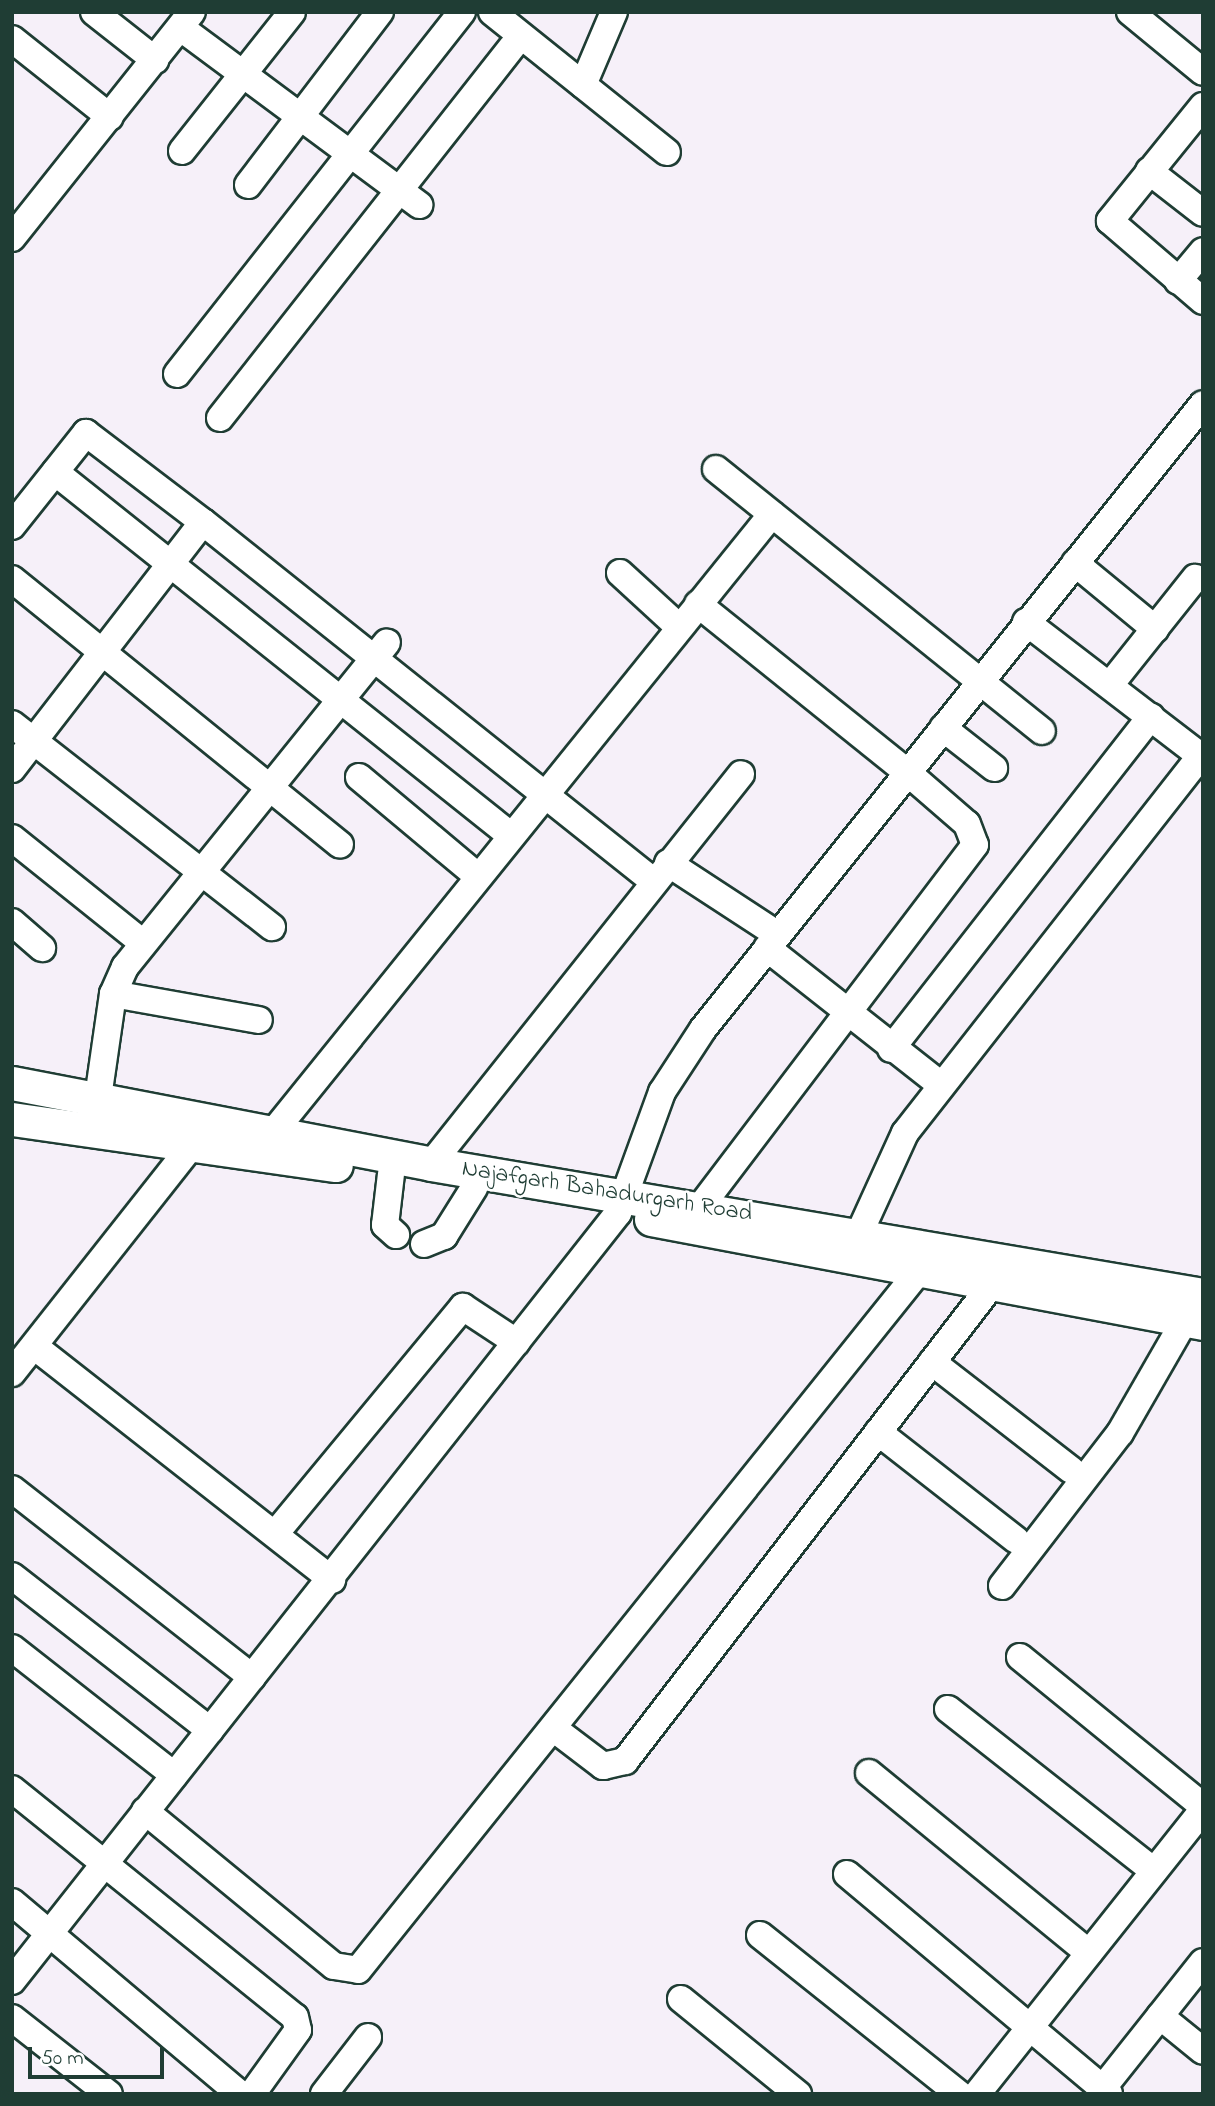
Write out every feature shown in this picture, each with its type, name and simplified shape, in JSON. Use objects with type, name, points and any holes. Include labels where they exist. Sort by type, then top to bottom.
[{"type":"main road","name":"Najafgarh Bahadurgarh Road","points":[[12,1083],[275,1130],[622,1204],[990,1287],[1109,1293]]},
{"type":"main road","name":"Najafgarh Bahadurgarh Road","points":[[12,1119],[195,1141],[474,1188],[622,1204],[702,1205],[859,1234],[1197,1313]]},
{"type":"street","points":[[94,12],[155,61]]},
{"type":"street","points":[[182,151],[292,12]]},
{"type":"street","points":[[248,185],[380,12]]},
{"type":"street","points":[[177,374],[462,12]]},
{"type":"street","points":[[583,85],[614,12]]},
{"type":"street","points":[[1130,12],[1203,72]]},
{"type":"street","points":[[12,238],[186,20],[246,73],[409,197]]},
{"type":"street","points":[[220,418],[409,197],[512,22],[583,85],[667,152]]},
{"type":"street","points":[[12,40],[110,117]]},
{"type":"street","points":[[1201,112],[1149,171],[1110,221],[1203,302]]},
{"type":"street","points":[[1149,171],[1203,213]]},
{"type":"street","points":[[1178,281],[1203,251]]},
{"type":"street","points":[[12,1981],[332,1580],[622,1204],[662,1092],[681,1058],[1026,622],[1203,404]]},
{"type":"street","points":[[12,526],[81,437],[92,433],[202,523],[380,651],[539,795],[772,941],[846,1016],[941,1086]]},
{"type":"street","points":[[716,469],[1042,731]]},
{"type":"street","points":[[55,472],[338,702],[509,834]]},
{"type":"street","points":[[275,1130],[539,795],[772,514]]},
{"type":"street","points":[[12,769],[202,523]]},
{"type":"street","points":[[1074,563],[1155,629]]},
{"type":"street","points":[[620,573],[679,627]]},
{"type":"street","points":[[1110,685],[1195,578]]},
{"type":"street","points":[[12,579],[340,845]]},
{"type":"street","points":[[698,604],[907,772],[967,824],[975,845],[702,1205]]},
{"type":"street","points":[[859,1234],[905,1133],[1202,757],[1026,622]]},
{"type":"street","points":[[98,1098],[113,994],[142,942],[380,651]]},
{"type":"street","points":[[891,1049],[1151,716]]},
{"type":"street","points":[[12,724],[272,927]]},
{"type":"street","points":[[943,728],[994,768]]},
{"type":"street","points":[[431,1164],[741,774]]},
{"type":"street","points":[[359,777],[476,875]]},
{"type":"street","points":[[12,838],[142,942]]},
{"type":"street","points":[[12,922],[42,948]]},
{"type":"street","points":[[113,994],[259,1020]]},
{"type":"street","points":[[12,1373],[195,1141]]},
{"type":"street","points":[[391,1174],[384,1225],[396,1234]]},
{"type":"street","points":[[424,1244],[444,1236],[474,1188]]},
{"type":"street","points":[[145,1811],[350,1973],[553,1728],[919,1271]]},
{"type":"street","points":[[553,1728],[603,1766],[625,1761],[990,1287]]},
{"type":"street","points":[[275,1534],[463,1307],[516,1342]]},
{"type":"street","points":[[1002,1586],[1120,1433],[1197,1313]]},
{"type":"street","points":[[34,1346],[332,1580]]},
{"type":"street","points":[[932,1362],[1072,1469]]},
{"type":"street","points":[[878,1432],[1016,1540]]},
{"type":"street","points":[[12,1489],[252,1677]]},
{"type":"street","points":[[12,1576],[210,1730]]},
{"type":"street","points":[[12,1648],[174,1775]]},
{"type":"street","points":[[976,2094],[1203,1808],[1020,1657]]},
{"type":"street","points":[[948,1709],[1154,1871]]},
{"type":"street","points":[[869,1773],[1089,1953]]},
{"type":"street","points":[[12,1789],[295,2017],[298,2030],[252,2094]]},
{"type":"street","points":[[847,1874],[1106,2091],[1203,1962]]},
{"type":"street","points":[[12,1902],[240,2094]]},
{"type":"street","points":[[760,1935],[959,2094]]},
{"type":"street","points":[[681,1998],[798,2094]]},
{"type":"street","points":[[1160,2017],[1203,2052]]},
{"type":"street","points":[[12,2018],[109,2094]]},
{"type":"street","points":[[324,2094],[368,2037]]}]
